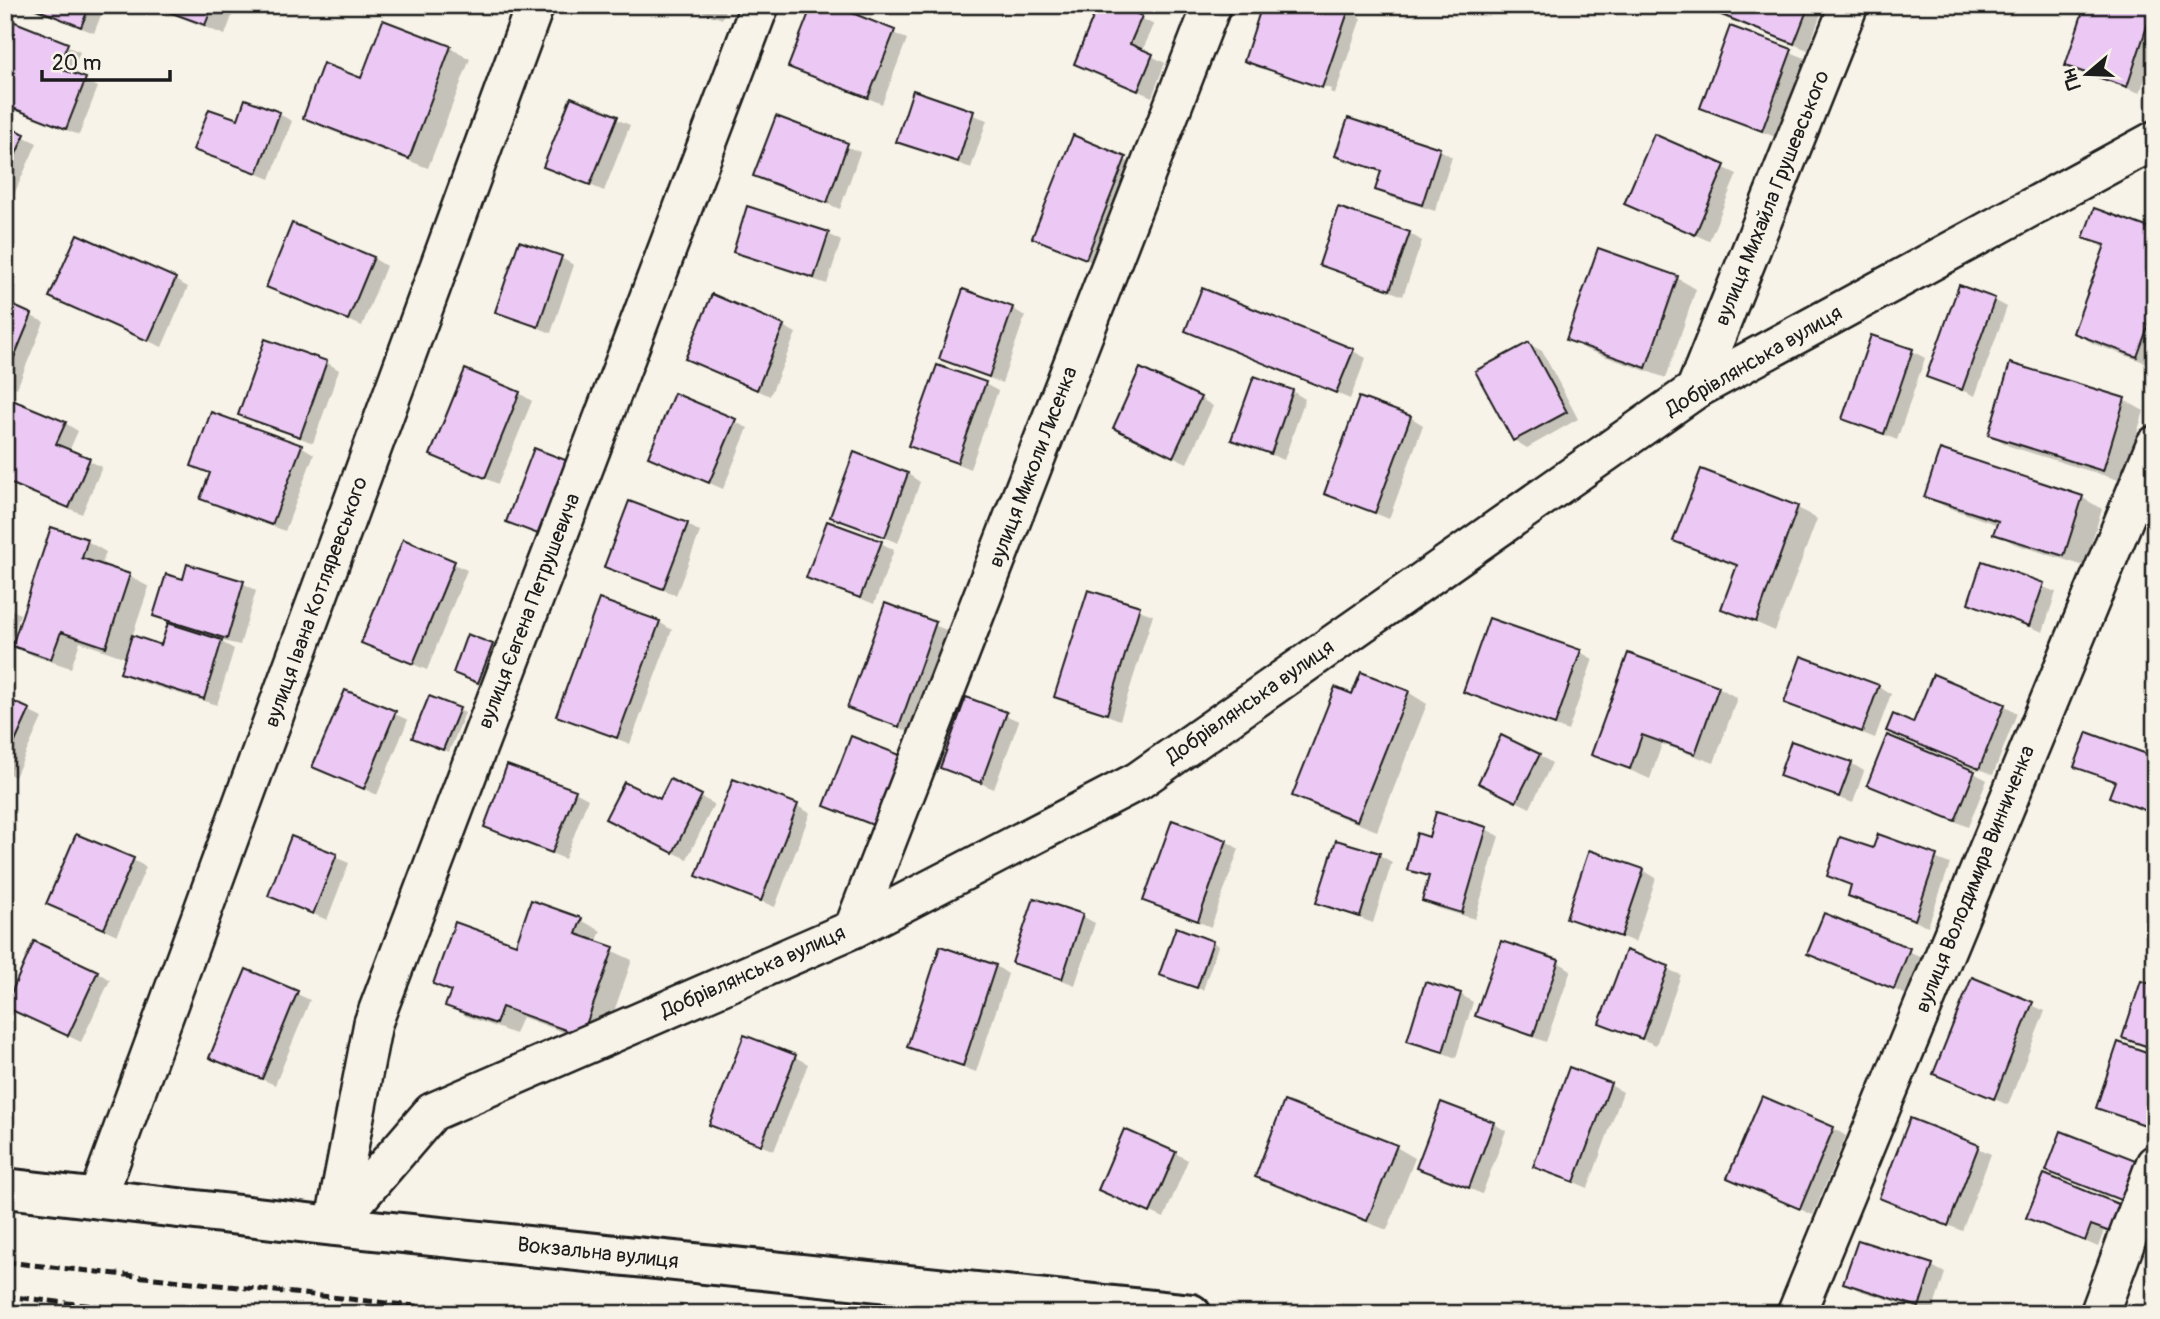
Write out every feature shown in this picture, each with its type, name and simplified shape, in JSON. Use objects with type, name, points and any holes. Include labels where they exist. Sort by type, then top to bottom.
[{"type":"street","name":"вулиця Івана Котляревського","points":[[97,1199],[535,5]]},
{"type":"street","name":"вулиця Євгена Петрушевича","points":[[334,1226],[373,1023],[760,5]]},
{"type":"street","name":"вулиця Миколи Лисенка","points":[[853,929],[1212,5]]},
{"type":"street","name":"вулиця Михайла Грушевського","points":[[1695,390],[1849,5]]},
{"type":"street","name":"Добрівлянська вулиця","points":[[334,1226],[432,1112],[853,929],[1138,781],[1695,390],[2155,140]]},
{"type":"street","name":"вулиця Володимира Винниченка","points":[[1796,1314],[2155,445]]},
{"type":"street","points":[[2099,1314],[2155,1164]]},
{"type":"street","name":"Вокзальна вулиця","points":[[5,1188],[334,1226],[1191,1314]]},
{"type":"building","points":[[26,5],[90,5],[81,27]]},
{"type":"building","points":[[150,5],[213,5],[205,25]]},
{"type":"building","points":[[812,5],[832,5],[895,30],[868,98],[788,67]]},
{"type":"building","points":[[1098,5],[1116,5],[1142,16],[1130,44],[1153,54],[1138,91],[1074,64]]},
{"type":"building","points":[[1262,5],[1338,5],[1349,9],[1322,88],[1244,61]]},
{"type":"building","points":[[1697,5],[1809,5],[1794,44]]},
{"type":"building","points":[[2085,5],[2113,8],[2114,5],[2154,5],[2127,87],[2065,66]]},
{"type":"building","points":[[5,18],[68,43],[58,68],[86,78],[66,129],[5,105]]},
{"type":"building","points":[[383,20],[451,46],[409,159],[303,118],[323,63],[361,78]]},
{"type":"building","points":[[1730,26],[1792,49],[1762,131],[1700,108]]},
{"type":"building","points":[[913,90],[974,111],[958,162],[896,142]]},
{"type":"building","points":[[571,97],[618,116],[590,185],[543,167]]},
{"type":"building","points":[[245,99],[280,112],[257,173],[193,150],[209,109],[238,119]]},
{"type":"building","points":[[776,116],[848,143],[827,203],[753,176]]},
{"type":"building","points":[[1348,118],[1440,148],[1422,205],[1375,190],[1381,171],[1335,156]]},
{"type":"building","points":[[5,126],[25,134],[5,178]]},
{"type":"building","points":[[1654,134],[1725,165],[1695,235],[1624,204]]},
{"type":"building","points":[[1073,135],[1126,157],[1086,259],[1032,238]]},
{"type":"building","points":[[747,206],[829,232],[814,278],[733,252]]},
{"type":"building","points":[[1338,207],[1410,232],[1390,290],[1319,265]]},
{"type":"building","points":[[2094,208],[2155,230],[2155,307],[2137,357],[2073,333],[2105,245],[2083,238]]},
{"type":"building","points":[[292,223],[374,257],[348,320],[266,287]]},
{"type":"building","points":[[77,234],[176,278],[148,341],[49,297]]},
{"type":"building","points":[[519,241],[562,256],[538,327],[495,312]]},
{"type":"building","points":[[1598,248],[1678,276],[1646,368],[1566,340]]},
{"type":"building","points":[[1959,285],[1995,298],[1962,390],[1926,377]]},
{"type":"building","points":[[1202,288],[1354,349],[1336,393],[1185,331]]},
{"type":"building","points":[[963,289],[1013,307],[989,377],[939,359]]},
{"type":"building","points":[[712,294],[784,325],[757,390],[685,359]]},
{"type":"building","points":[[5,302],[32,314],[5,379]]},
{"type":"building","points":[[1871,335],[1913,349],[1884,434],[1842,419]]},
{"type":"building","points":[[265,339],[327,361],[300,437],[238,415]]},
{"type":"building","points":[[1529,342],[1567,412],[1513,441],[1475,371]]},
{"type":"building","points":[[2010,363],[2125,398],[2103,471],[1988,435]]},
{"type":"building","points":[[937,365],[986,382],[957,463],[908,446]]},
{"type":"building","points":[[1140,368],[1201,397],[1173,457],[1113,428]]},
{"type":"building","points":[[465,369],[520,392],[485,478],[430,455]]},
{"type":"building","points":[[1254,376],[1293,390],[1271,454],[1231,440]]},
{"type":"building","points":[[674,393],[736,419],[709,483],[648,457]]},
{"type":"building","points":[[1359,397],[1411,416],[1375,513],[1324,494]]},
{"type":"building","points":[[10,399],[66,422],[56,444],[90,458],[69,508],[5,481],[5,411]]},
{"type":"building","points":[[211,412],[302,445],[272,525],[200,499],[210,473],[191,466]]},
{"type":"building","points":[[534,448],[581,466],[554,540],[506,522]]},
{"type":"building","points":[[1940,449],[2083,496],[2064,556],[1993,534],[1998,521],[1924,497]]},
{"type":"building","points":[[854,452],[908,473],[885,537],[830,517]]},
{"type":"building","points":[[1701,469],[1798,506],[1756,622],[1721,609],[1737,565],[1673,541]]},
{"type":"building","points":[[629,501],[688,523],[663,589],[604,567]]},
{"type":"building","points":[[827,521],[882,541],[860,598],[806,578]]},
{"type":"building","points":[[51,527],[88,539],[82,558],[130,574],[106,647],[61,632],[51,659],[12,646]]},
{"type":"building","points":[[403,539],[455,561],[413,664],[361,643]]},
{"type":"building","points":[[1982,561],[2044,583],[2029,626],[1968,603]]},
{"type":"building","points":[[187,564],[244,581],[227,639],[153,616],[166,574],[183,579]]},
{"type":"building","points":[[1088,590],[1140,606],[1107,714],[1054,697]]},
{"type":"building","points":[[599,599],[660,621],[617,738],[556,716]]},
{"type":"building","points":[[885,603],[936,622],[899,727],[847,708]]},
{"type":"building","points":[[1489,618],[1581,650],[1555,725],[1463,692]]},
{"type":"building","points":[[168,623],[222,640],[204,699],[120,673],[132,635],[161,645]]},
{"type":"building","points":[[467,634],[493,644],[478,683],[453,673]]},
{"type":"building","points":[[1628,653],[1719,686],[1695,754],[1642,735],[1630,769],[1591,755]]},
{"type":"building","points":[[1801,656],[1879,685],[1862,732],[1784,703]]},
{"type":"building","points":[[1361,672],[1409,691],[1357,821],[1292,796],[1335,687],[1352,694]]},
{"type":"building","points":[[1933,674],[2005,704],[1979,769],[1886,731],[1893,714],[1913,723]]},
{"type":"building","points":[[345,690],[396,711],[364,789],[312,767]]},
{"type":"building","points":[[429,696],[460,708],[443,750],[412,738]]},
{"type":"building","points":[[966,697],[1007,712],[981,783],[940,768]]},
{"type":"building","points":[[5,698],[30,709],[5,764]]},
{"type":"building","points":[[2087,732],[2155,757],[2155,814],[2109,797],[2115,781],[2074,767]]},
{"type":"building","points":[[1501,735],[1540,754],[1516,802],[1478,783]]},
{"type":"building","points":[[1887,735],[1975,771],[1955,821],[1867,785]]},
{"type":"building","points":[[851,736],[913,760],[886,830],[824,806]]},
{"type":"building","points":[[1791,741],[1852,762],[1839,797],[1779,776]]},
{"type":"building","points":[[507,765],[576,790],[552,853],[484,827]]},
{"type":"building","points":[[670,779],[702,795],[673,853],[605,819],[624,782],[660,799]]},
{"type":"building","points":[[733,779],[798,804],[761,901],[696,876]]},
{"type":"building","points":[[1436,812],[1487,827],[1462,913],[1422,901],[1429,876],[1407,870],[1417,833],[1429,837]]},
{"type":"building","points":[[1172,820],[1227,840],[1198,921],[1143,901]]},
{"type":"building","points":[[76,834],[134,858],[104,929],[46,904]]},
{"type":"building","points":[[1878,834],[1937,855],[1915,920],[1848,896],[1851,885],[1827,876],[1840,837],[1873,848]]},
{"type":"building","points":[[291,836],[337,854],[313,914],[268,896]]},
{"type":"building","points":[[1336,840],[1380,853],[1360,917],[1316,903]]},
{"type":"building","points":[[1589,850],[1644,869],[1621,937],[1566,918]]},
{"type":"building","points":[[1034,898],[1083,914],[1062,979],[1012,963]]},
{"type":"building","points":[[531,900],[582,918],[576,934],[614,947],[582,1036],[502,1007],[496,1024],[445,1006],[451,991],[433,984],[455,922],[516,944]]},
{"type":"building","points":[[1824,913],[1910,948],[1894,989],[1807,954]]},
{"type":"building","points":[[1176,927],[1213,941],[1197,988],[1159,975]]},
{"type":"building","points":[[34,941],[98,971],[68,1036],[5,1007]]},
{"type":"building","points":[[1501,941],[1559,960],[1533,1036],[1475,1016]]},
{"type":"building","points":[[940,946],[996,965],[963,1066],[907,1047]]},
{"type":"building","points":[[1626,950],[1669,966],[1642,1039],[1599,1023]]},
{"type":"building","points":[[246,969],[298,991],[262,1079],[209,1058]]},
{"type":"building","points":[[1972,977],[2033,1002],[1994,1099],[1933,1074]]},
{"type":"building","points":[[2141,981],[2155,985],[2155,1049],[2122,1038]]},
{"type":"building","points":[[1425,982],[1461,993],[1443,1052],[1407,1041]]},
{"type":"building","points":[[744,1035],[796,1055],[761,1145],[709,1125]]},
{"type":"building","points":[[2118,1042],[2155,1055],[2154,1128],[2096,1108]]},
{"type":"building","points":[[1569,1067],[1611,1083],[1574,1182],[1533,1167]]},
{"type":"building","points":[[1762,1096],[1834,1127],[1800,1209],[1727,1178]]},
{"type":"building","points":[[1284,1101],[1397,1145],[1367,1221],[1255,1177]]},
{"type":"building","points":[[1441,1102],[1494,1122],[1469,1188],[1416,1168]]},
{"type":"building","points":[[1910,1118],[1979,1145],[1948,1226],[1879,1198]]},
{"type":"building","points":[[1124,1129],[1176,1152],[1150,1213],[1098,1190]]},
{"type":"building","points":[[2061,1131],[2138,1161],[2123,1201],[2046,1171]]},
{"type":"building","points":[[2044,1174],[2121,1205],[2110,1232],[2091,1225],[2085,1241],[2026,1218]]},
{"type":"building","points":[[1858,1240],[1933,1264],[1919,1307],[1843,1283]]},
{"type":"railway","points":[[5,1262],[489,1314]]},
{"type":"railway","points":[[5,1296],[165,1314]]}]
